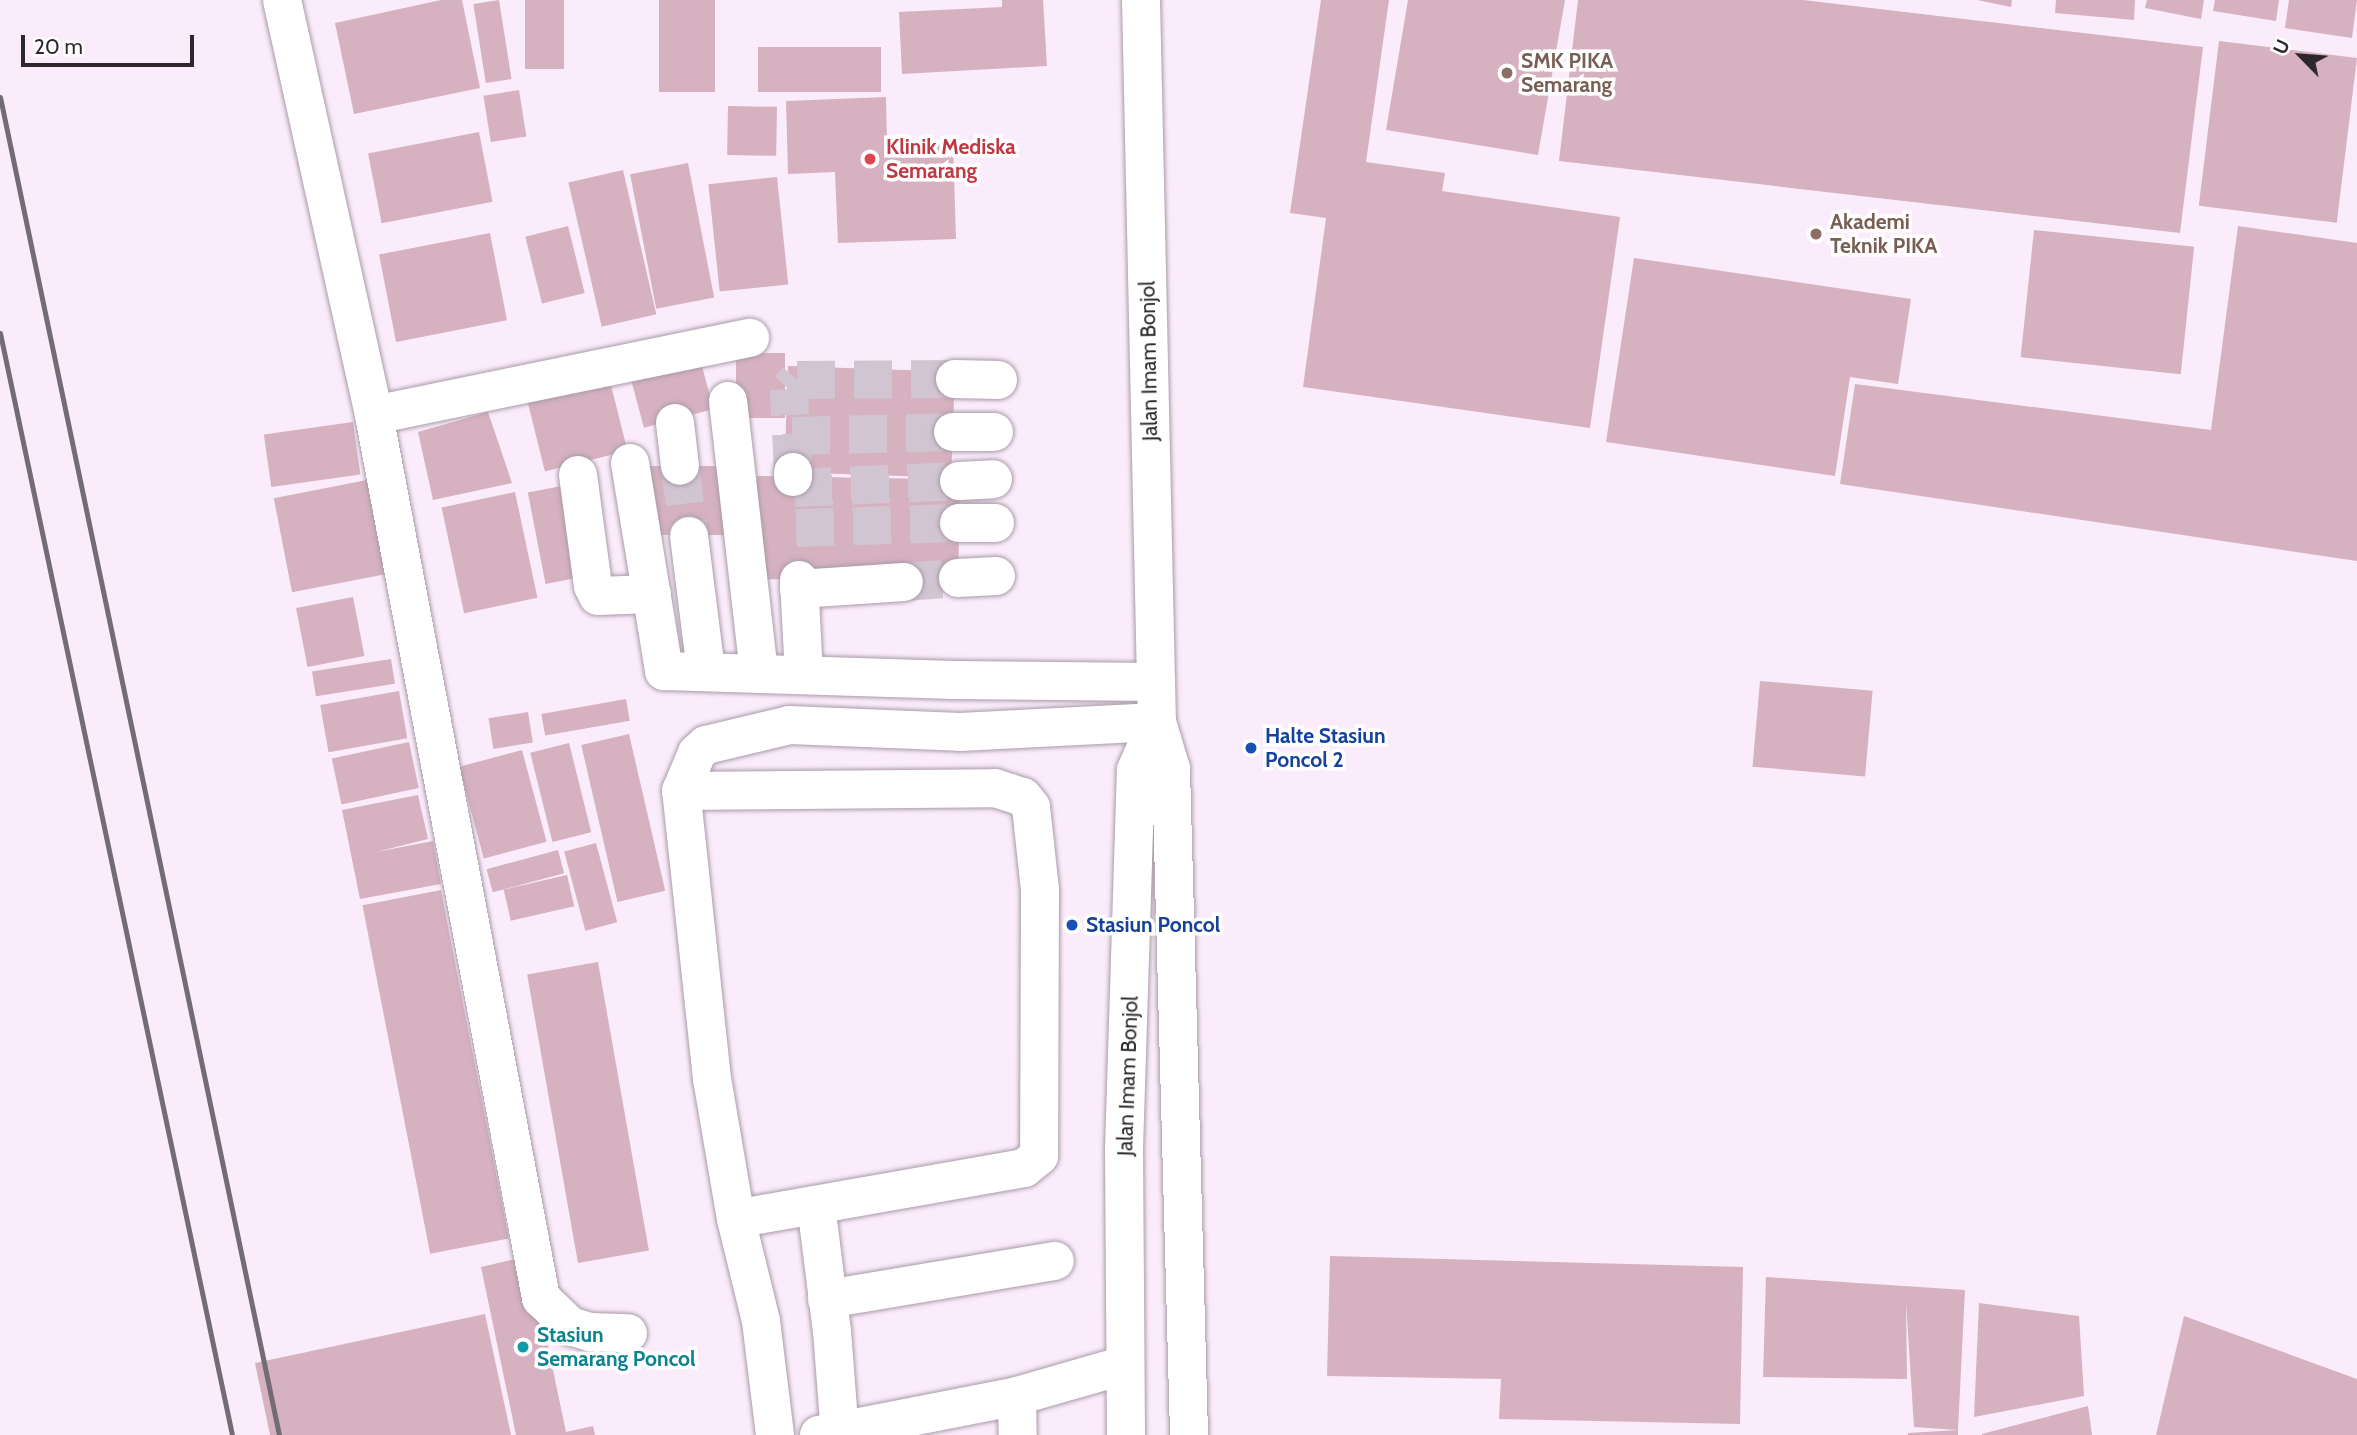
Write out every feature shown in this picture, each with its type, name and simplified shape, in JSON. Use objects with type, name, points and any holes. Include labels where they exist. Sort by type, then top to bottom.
[{"type":"main road","points":[[282,0],[374,415],[541,1298],[570,1325],[590,1332],[628,1332]]},
{"type":"main road","name":"Jalan Imam Bonjol","points":[[1141,0],[1155,671],[1157,722],[1171,769],[1189,1435]]},
{"type":"main road","points":[[374,415],[750,338]]},
{"type":"main road","points":[[955,379],[998,380]]},
{"type":"main road","points":[[728,401],[757,663]]},
{"type":"main road","points":[[675,423],[680,466]]},
{"type":"main road","points":[[953,432],[994,432]]},
{"type":"main road","points":[[631,463],[663,660],[1155,671]]},
{"type":"main road","points":[[578,475],[593,586],[598,596],[652,594]]},
{"type":"main road","points":[[689,536],[705,660]]},
{"type":"main road","points":[[958,578],[996,576]]},
{"type":"main road","points":[[803,665],[799,584],[904,582]]},
{"type":"main road","points":[[775,1435],[761,1321],[736,1219],[712,1079],[681,791],[697,753],[706,745],[789,725],[960,732],[1157,722]]},
{"type":"main road","name":"Jalan Imam Bonjol","points":[[1126,1435],[1124,1149],[1136,770],[1157,722]]},
{"type":"main road","points":[[681,791],[995,788],[1023,797],[1031,807],[1040,890],[1039,1156],[1024,1168],[736,1219]]},
{"type":"main road","points":[[816,1205],[827,1299],[832,1433],[1017,1396],[1125,1365]]},
{"type":"main road","points":[[827,1299],[1055,1261]]},
{"type":"main road","points":[[1017,1396],[1018,1435]]},
{"type":"building","points":[[441,0],[462,0],[480,88],[354,114],[335,23]]},
{"type":"building","points":[[499,0],[512,79],[486,83],[473,4]]},
{"type":"building","points":[[525,0],[564,0],[564,69],[525,69]]},
{"type":"building","points":[[659,0],[715,0],[715,92],[659,92]]},
{"type":"building","points":[[1002,0],[1043,0],[1047,66],[902,74],[899,12],[1002,7]]},
{"type":"building","points":[[1321,0],[1389,0],[1366,162],[1445,173],[1442,191],[1620,217],[1590,428],[1303,387],[1326,218],[1290,213]]},
{"type":"building","points":[[1408,0],[1565,0],[1538,155],[1386,130]]},
{"type":"building","points":[[1578,0],[1803,0],[2203,47],[2180,233],[1559,161]]},
{"type":"building","points":[[1977,0],[2012,0],[2011,7]]},
{"type":"building","points":[[2056,0],[2135,0],[2134,20],[2055,13]]},
{"type":"building","points":[[2147,0],[2204,0],[2201,19],[2145,8]]},
{"type":"building","points":[[2215,0],[2279,0],[2276,21],[2213,11]]},
{"type":"building","points":[[2289,0],[2357,0],[2352,38],[2285,28]]},
{"type":"building","points":[[2219,41],[2357,58],[2337,223],[2199,206]]},
{"type":"building","points":[[758,47],[881,47],[881,92],[758,92]]},
{"type":"building","points":[[519,90],[526,136],[491,142],[483,96]]},
{"type":"building","name":"Klinik Mediska Semarang","points":[[886,97],[887,147],[953,144],[956,239],[838,243],[835,172],[788,174],[786,101]]},
{"type":"building","points":[[728,106],[777,107],[776,156],[727,155]]},
{"type":"building","points":[[479,132],[493,202],[382,223],[368,154]]},
{"type":"building","points":[[688,163],[714,297],[656,309],[630,174]]},
{"type":"building","points":[[623,170],[656,314],[602,327],[568,183]]},
{"type":"building","points":[[777,177],[788,284],[720,292],[708,184]]},
{"type":"building","points":[[568,226],[585,293],[542,304],[525,237]]},
{"type":"building","points":[[2238,226],[2357,243],[2357,561],[1840,484],[1855,384],[2211,430]]},
{"type":"building","points":[[2034,230],[2194,247],[2181,374],[2021,357]]},
{"type":"building","points":[[490,233],[507,320],[396,342],[379,255]]},
{"type":"building","points":[[1634,258],[1911,299],[1898,384],[1850,377],[1835,476],[1606,442]]},
{"type":"building","points":[[736,353],[785,353],[785,418],[736,418]]},
{"type":"building","points":[[699,355],[713,409],[644,428],[629,374]]},
{"type":"building","points":[[788,366],[955,372],[951,478],[784,472]]},
{"type":"building","points":[[610,381],[627,451],[545,471],[528,402]]},
{"type":"building","points":[[488,412],[512,483],[433,500],[418,432]]},
{"type":"building","points":[[353,422],[360,474],[271,487],[264,435]]},
{"type":"building","points":[[646,466],[731,466],[731,535],[646,535]]},
{"type":"building","points":[[757,476],[960,480],[958,583],[755,579]]},
{"type":"building","points":[[367,480],[385,574],[292,592],[274,498]]},
{"type":"building","points":[[572,484],[590,575],[546,584],[528,493]]},
{"type":"building","points":[[515,492],[537,598],[464,613],[442,508]]},
{"type":"building","points":[[353,597],[364,656],[308,667],[296,608]]},
{"type":"building","points":[[391,659],[395,684],[316,696],[312,672]]},
{"type":"building","points":[[1760,681],[1873,691],[1865,777],[1753,767]]},
{"type":"building","points":[[399,691],[407,738],[329,752],[320,705]]},
{"type":"building","points":[[626,699],[630,721],[545,736],[541,714]]},
{"type":"building","points":[[528,712],[533,743],[493,749],[488,718]]},
{"type":"building","points":[[629,734],[665,891],[617,902],[581,745]]},
{"type":"building","points":[[409,742],[419,788],[341,804],[332,758]]},
{"type":"building","points":[[569,743],[591,832],[552,842],[530,753]]},
{"type":"building","points":[[522,750],[547,842],[484,859],[459,767]]},
{"type":"building","points":[[418,795],[428,839],[376,852],[433,841],[441,884],[360,899],[342,810]]},
{"type":"building","points":[[596,843],[617,922],[585,931],[564,852]]},
{"type":"building","points":[[558,850],[564,873],[493,892],[487,869]]},
{"type":"building","points":[[567,875],[574,906],[511,921],[504,890]]},
{"type":"building","points":[[441,890],[509,1238],[430,1254],[362,905]]},
{"type":"building","points":[[598,962],[649,1251],[578,1263],[527,975]]},
{"type":"building","name":"Stasiun Semarang Poncol","points":[[529,1256],[566,1432],[593,1426],[595,1435],[516,1435],[481,1267]]},
{"type":"building","points":[[1330,1256],[1743,1267],[1740,1424],[1499,1419],[1501,1379],[1327,1376]]},
{"type":"building","points":[[1766,1277],[1965,1290],[1958,1430],[1914,1427],[1906,1302],[1907,1379],[1763,1377]]},
{"type":"building","points":[[1979,1303],[2079,1316],[2084,1396],[1974,1417]]},
{"type":"building","points":[[485,1314],[511,1435],[270,1435],[255,1363]]},
{"type":"building","points":[[2184,1316],[2357,1379],[2357,1435],[2156,1435]]},
{"type":"building","points":[[2088,1406],[2092,1435],[1982,1435],[1982,1434]]},
{"type":"building","points":[[1958,1430],[1958,1435],[1908,1435],[1908,1433]]},
{"type":"tunnel","points":[[793,472],[789,389],[797,380],[955,379]]},
{"type":"tunnel","points":[[792,436],[953,432]]},
{"type":"tunnel","points":[[680,466],[689,536]]},
{"type":"tunnel","points":[[794,488],[959,481]]},
{"type":"tunnel","points":[[796,528],[959,523]]},
{"type":"tunnel","points":[[904,582],[958,578]]},
{"type":"railway","points":[[0,97],[279,1435]]},
{"type":"railway","points":[[0,333],[232,1435]]},
{"type":"place","name":"SMK PIKA Semarang","points":[[1507,73]]},
{"type":"place","name":"Klinik Mediska Semarang","points":[[870,159]]},
{"type":"place","name":"Akademi Teknik PIKA","points":[[1816,234]]},
{"type":"place","name":"Halte Stasiun Poncol 2","points":[[1251,748]]},
{"type":"place","name":"Stasiun Poncol","points":[[1072,925]]},
{"type":"place","name":"Stasiun Semarang Poncol","points":[[523,1347]]}]
